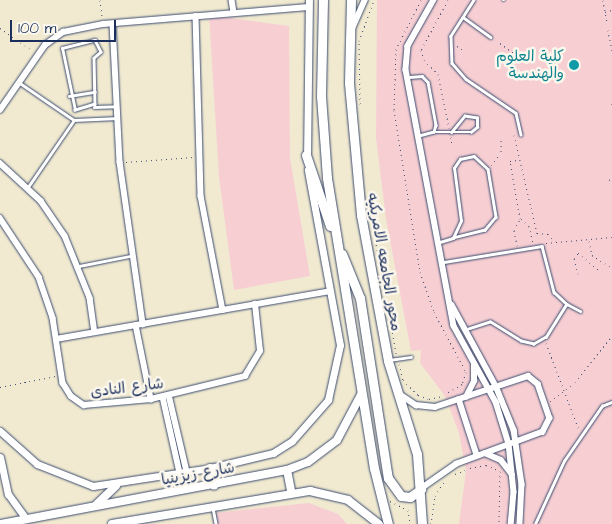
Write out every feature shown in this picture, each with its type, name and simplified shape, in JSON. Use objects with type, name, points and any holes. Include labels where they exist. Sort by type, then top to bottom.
[{"type":"main road","points":[[323,0],[321,96],[336,243],[388,524]]},
{"type":"main road","name":"محور الجامعه الامريكيه","points":[[350,1],[349,35],[355,172],[393,360],[396,390],[413,438],[422,489],[422,524]]},
{"type":"main road","points":[[306,155],[336,243],[360,298],[388,478],[401,496],[410,497],[422,489]]},
{"type":"main road","name":"شارع زيزينيا","points":[[1,524],[95,505],[214,486],[287,470],[308,462],[337,440],[362,391]]},
{"type":"main road","points":[[210,468],[214,486]]},
{"type":"main road","points":[[287,470],[291,491]]},
{"type":"main road","points":[[95,505],[116,486]]},
{"type":"main road","points":[[112,524],[142,521],[212,504],[291,491],[337,495],[379,524]]},
{"type":"street","points":[[232,0],[234,13]]},
{"type":"street","points":[[349,35],[365,0]]},
{"type":"street","points":[[434,0],[408,46],[407,77],[449,299],[458,335],[489,388],[509,444],[514,478],[511,524]]},
{"type":"street","points":[[0,110],[38,54],[63,32],[103,24],[234,13],[308,4],[306,155],[339,352],[335,382],[316,418],[273,453],[210,468],[116,486],[93,486],[50,472],[0,431]]},
{"type":"street","points":[[196,16],[200,156],[204,215],[223,310]]},
{"type":"street","points":[[113,24],[120,162],[130,256],[143,324]]},
{"type":"street","points":[[0,163],[28,187],[52,216],[79,266],[95,332]]},
{"type":"street","name":"شارع النادى","points":[[0,218],[39,277],[56,339],[61,374],[71,396],[84,405],[151,399],[236,381],[252,369],[260,351],[254,304]]},
{"type":"street","points":[[56,339],[330,291]]},
{"type":"street","points":[[449,299],[464,332],[496,386],[517,442],[522,484],[520,524]]},
{"type":"street","points":[[136,325],[151,399]]},
{"type":"street","points":[[466,397],[474,381],[474,364]]},
{"type":"street","points":[[396,390],[422,406],[459,399],[489,388],[531,377],[550,418],[548,428],[517,442],[477,455],[442,472],[422,489]]},
{"type":"street","points":[[166,396],[183,473]]},
{"type":"street","points":[[459,399],[477,455]]},
{"type":"street","points":[[485,453],[501,460],[514,478]]},
{"type":"street","points":[[0,457],[1,469],[11,501],[26,519]]},
{"type":"lane","points":[[474,0],[450,42],[452,63],[466,78],[516,113],[521,134]]},
{"type":"lane","points":[[463,17],[491,37]]},
{"type":"lane","points":[[94,107],[94,60],[101,52],[97,40],[62,48],[69,96],[75,110],[117,106]]},
{"type":"lane","points":[[407,77],[422,76],[428,82],[434,132]]},
{"type":"lane","points":[[19,82],[74,120],[118,118]]},
{"type":"lane","points":[[69,96],[95,92]]},
{"type":"lane","points":[[419,136],[434,132],[451,132],[474,131],[477,118],[465,116],[451,132]]},
{"type":"lane","points":[[28,187],[74,120]]},
{"type":"lane","points":[[439,242],[485,230],[494,221],[488,168],[474,156],[455,165],[461,220],[453,238]]},
{"type":"lane","points":[[442,262],[534,246],[544,247],[553,289],[567,304],[580,311]]},
{"type":"lane","points":[[79,266],[130,256]]},
{"type":"lane","points":[[464,332],[486,322],[525,343],[544,338],[567,304]]},
{"type":"lane","points":[[393,360],[411,356]]},
{"type":"lane","points":[[535,524],[554,479],[581,435],[602,406],[612,402]]},
{"type":"lane","points":[[212,504],[216,524]]},
{"type":"path","points":[[100,0],[103,24]]},
{"type":"path","points":[[360,107],[359,41],[374,0]]},
{"type":"path","points":[[420,0],[396,49],[394,110],[420,272],[434,312],[466,372],[462,384],[447,393]]},
{"type":"path","points":[[448,0],[421,50],[424,60],[438,74],[451,132],[452,146]]},
{"type":"path","points":[[602,0],[607,22]]},
{"type":"path","points":[[605,12],[612,10]]},
{"type":"path","points":[[0,28],[38,54]]},
{"type":"path","points":[[608,30],[612,51]]},
{"type":"path","points":[[500,44],[519,57]]},
{"type":"path","points":[[514,135],[518,160],[537,234],[548,234],[555,241]]},
{"type":"path","points":[[501,138],[501,152]]},
{"type":"path","points":[[120,162],[200,156]]},
{"type":"path","points":[[488,168],[498,156]]},
{"type":"path","points":[[518,160],[510,161],[520,219],[514,230],[518,249]]},
{"type":"path","points":[[368,196],[393,360],[403,380],[412,391],[429,399],[443,396]]},
{"type":"path","points":[[520,219],[529,226],[534,246]]},
{"type":"path","points":[[544,247],[555,241],[589,240],[612,236]]},
{"type":"path","points":[[589,240],[590,253],[612,268]]},
{"type":"path","points":[[578,274],[576,254],[585,255],[594,267],[599,270]]},
{"type":"path","points":[[594,267],[598,260]]},
{"type":"path","points":[[575,382],[612,336]]},
{"type":"path","points":[[544,338],[581,435]]},
{"type":"path","points":[[0,387],[61,374]]},
{"type":"path","points":[[545,404],[571,385]]},
{"type":"path","points":[[470,468],[486,465],[500,471],[499,524]]},
{"type":"path","points":[[431,524],[438,488],[466,470]]},
{"type":"path","points":[[390,509],[388,501],[408,510],[410,524]]},
{"type":"shaded area","points":[[377,0],[612,0],[612,524],[459,524],[466,471],[459,433],[445,396],[420,363],[421,350],[411,351],[386,219],[376,138]]},
{"type":"shaded area","points":[[209,15],[289,26],[290,158],[310,276],[234,290],[219,177]]},
{"type":"shaded area","points":[[309,503],[338,514],[347,524],[218,524],[214,513]]},
{"type":"place","name":"كلية العلوم والهندسة","points":[[574,65]]}]
